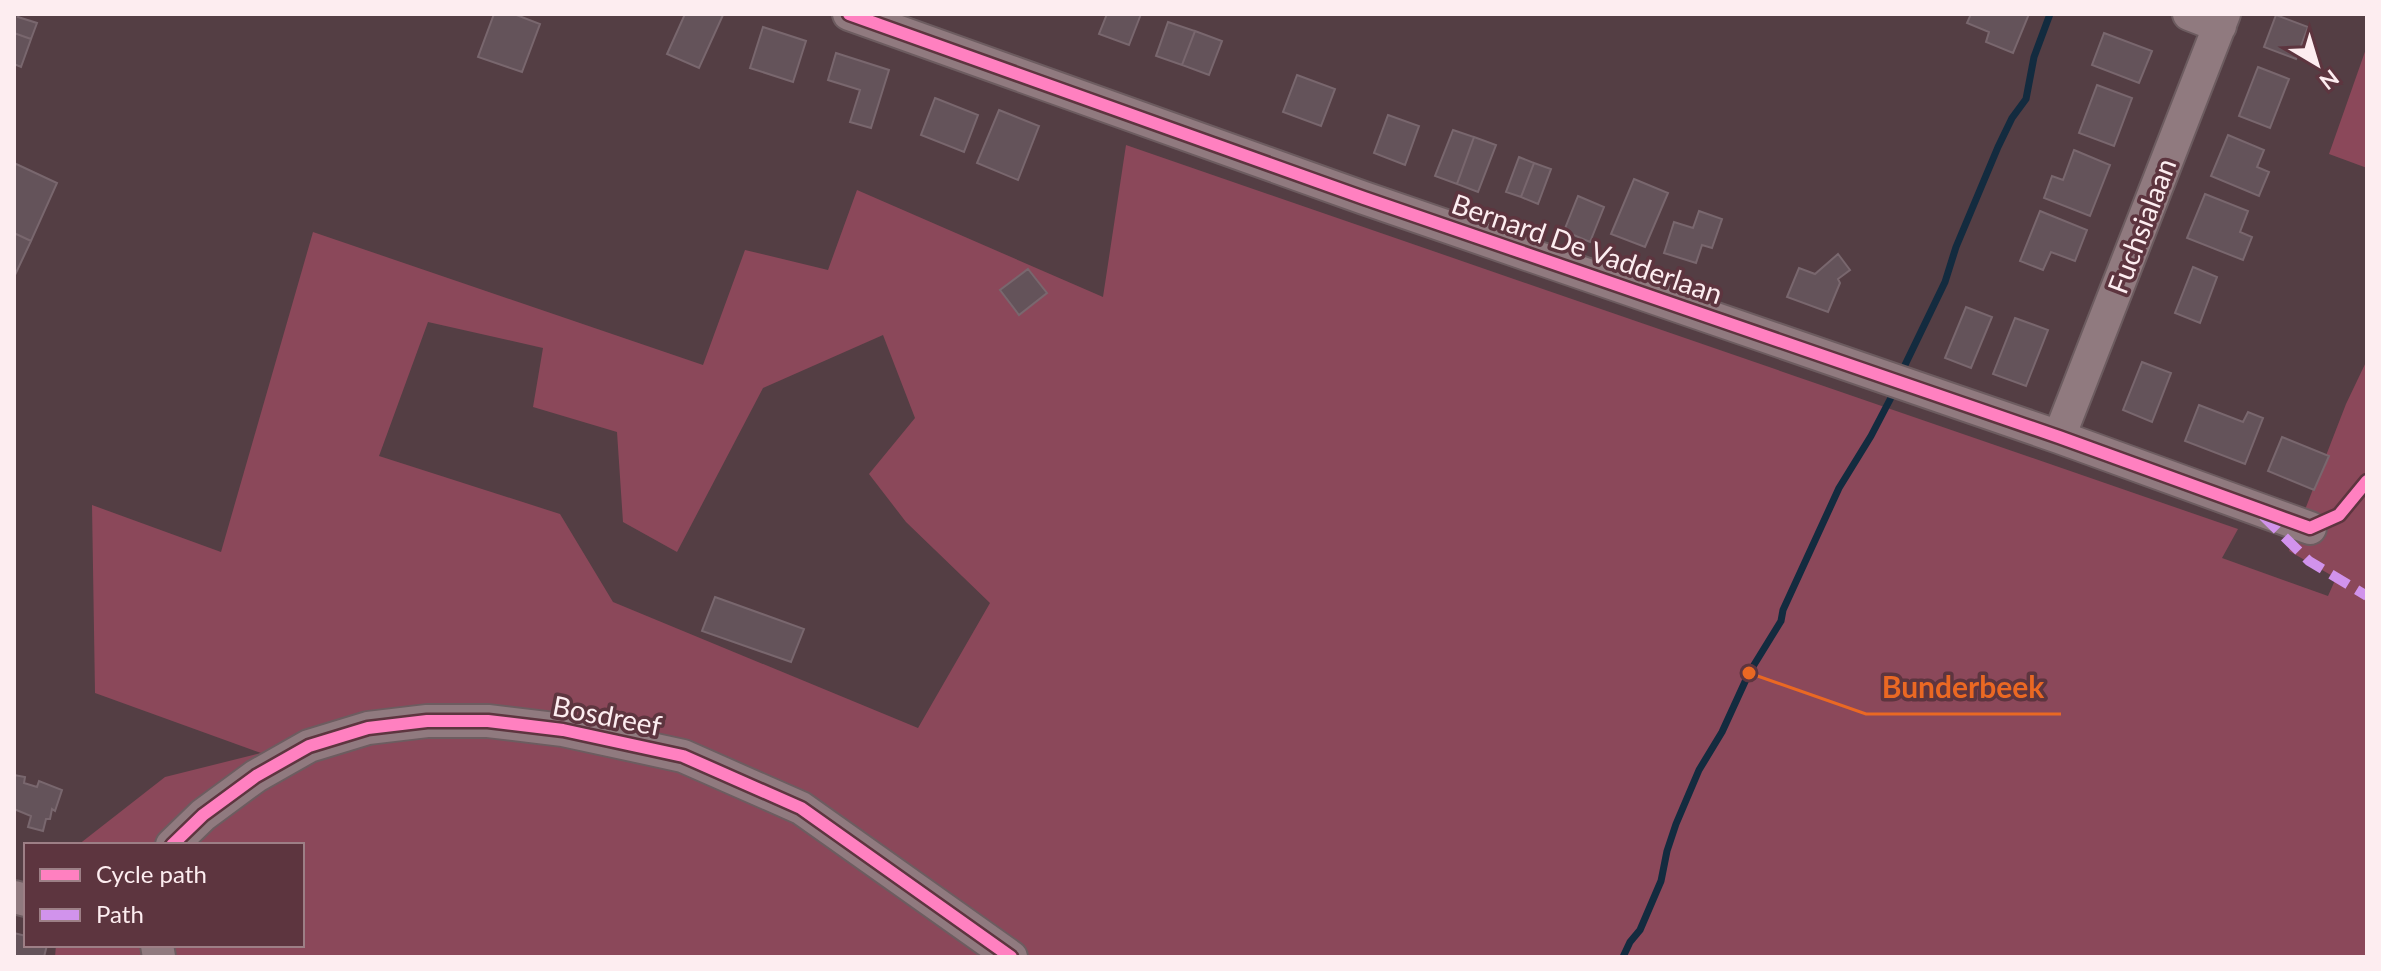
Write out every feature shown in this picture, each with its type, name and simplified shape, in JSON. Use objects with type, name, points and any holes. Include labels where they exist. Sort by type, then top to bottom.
[{"type":"street","name":"Bernard De Vadderlaan","points":[[849,14],[1364,198],[2059,437],[2310,528]]},
{"type":"street","points":[[2189,14],[2222,20]]},
{"type":"street","name":"Fuchsialaan","points":[[2059,437],[2222,20]]},
{"type":"street","name":"Bosdreef","points":[[174,843],[203,815],[256,776],[309,746],[368,728],[442,721],[488,721],[563,730],[683,756],[801,808],[1011,957]]},
{"type":"shaded area","points":[[2367,46],[2367,168],[2329,154]]},
{"type":"shaded area","points":[[1126,145],[2238,529],[2222,558],[2328,596],[2336,578],[2289,551],[2346,404],[2367,360],[2367,957],[55,957],[56,947],[304,947],[304,843],[81,843],[165,777],[261,753],[95,693],[92,505],[221,552],[313,232],[703,365],[745,250],[828,270],[857,190],[1103,297]],"holes":[[[428,322],[543,348],[533,407],[617,432],[623,522],[677,552],[763,388],[883,335],[915,418],[869,474],[906,522],[990,603],[918,728],[613,602],[560,514],[379,456]]]},
{"type":"building","points":[[14,14],[37,23],[31,39],[14,33]]},
{"type":"building","points":[[494,14],[514,14],[540,24],[522,72],[478,57]]},
{"type":"building","points":[[685,14],[723,15],[699,68],[667,54]]},
{"type":"building","points":[[1107,14],[1141,14],[1129,45],[1099,34]]},
{"type":"building","points":[[1971,14],[2029,14],[2013,53],[1986,42],[1989,32],[1967,23]]},
{"type":"building","points":[[2276,15],[2308,27],[2296,59],[2264,47]]},
{"type":"building","points":[[1168,22],[1195,31],[1182,65],[1156,56]]},
{"type":"building","points":[[763,27],[806,41],[793,82],[750,68]]},
{"type":"building","points":[[1195,31],[1222,41],[1209,75],[1182,65]]},
{"type":"building","points":[[14,33],[31,39],[21,67],[14,64]]},
{"type":"building","points":[[2104,33],[2152,51],[2139,83],[2092,65]]},
{"type":"building","points":[[836,53],[889,70],[871,128],[850,122],[860,90],[828,80]]},
{"type":"building","points":[[2258,67],[2289,79],[2270,128],[2239,116]]},
{"type":"building","points":[[1297,75],[1335,89],[1321,126],[1283,112]]},
{"type":"building","points":[[2097,85],[2132,98],[2114,146],[2079,133]]},
{"type":"building","points":[[935,98],[978,115],[964,152],[921,135]]},
{"type":"building","points":[[999,110],[1039,126],[1018,180],[977,163]]},
{"type":"building","points":[[1388,115],[1419,126],[1405,165],[1374,153]]},
{"type":"building","points":[[1453,130],[1474,137],[1457,184],[1435,176]]},
{"type":"building","points":[[2228,135],[2264,150],[2257,167],[2269,172],[2259,196],[2211,176]]},
{"type":"building","points":[[1474,137],[1496,145],[1478,192],[1457,184]]},
{"type":"building","points":[[2074,150],[2110,165],[2090,216],[2044,198],[2052,176],[2063,180]]},
{"type":"building","points":[[1519,157],[1534,163],[1521,197],[1506,192]]},
{"type":"building","points":[[14,163],[57,183],[31,241],[14,233]]},
{"type":"building","points":[[1534,163],[1551,169],[1538,204],[1521,197]]},
{"type":"building","points":[[1634,179],[1668,193],[1645,247],[1611,234]]},
{"type":"building","points":[[2205,194],[2248,211],[2240,232],[2252,237],[2243,260],[2187,238]]},
{"type":"building","points":[[1578,196],[1604,207],[1590,242],[1564,231]]},
{"type":"building","points":[[1699,211],[1722,219],[1712,248],[1702,245],[1696,263],[1664,253],[1674,222],[1693,228]]},
{"type":"building","points":[[2040,211],[2087,230],[2075,261],[2051,252],[2043,270],[2020,261]]},
{"type":"building","points":[[14,233],[31,241],[14,277]]},
{"type":"building","points":[[1838,254],[1850,270],[1838,279],[1840,283],[1828,312],[1787,297],[1799,268],[1815,274]]},
{"type":"building","points":[[2193,267],[2217,277],[2200,323],[2175,313]]},
{"type":"building","points":[[1028,269],[1047,293],[1019,315],[1000,290]]},
{"type":"building","points":[[1966,307],[1992,317],[1971,368],[1945,358]]},
{"type":"building","points":[[2015,318],[2048,330],[2026,386],[1993,374]]},
{"type":"building","points":[[2142,362],[2171,373],[2152,422],[2123,410]]},
{"type":"building","points":[[2199,405],[2243,422],[2248,412],[2263,418],[2245,464],[2185,441]]},
{"type":"building","points":[[2282,437],[2329,456],[2314,490],[2268,471]]},
{"type":"building","points":[[715,597],[804,629],[791,662],[702,631]]},
{"type":"building","points":[[14,775],[25,777],[24,783],[37,787],[39,781],[62,790],[55,811],[52,809],[43,831],[28,827],[31,816],[14,809]]},
{"type":"building","points":[[14,933],[24,936],[24,947],[46,947],[44,957],[14,957]]},
{"type":"waterway","points":[[1904,367],[1945,282],[1956,247],[1998,147],[2012,118],[2026,99],[2034,57],[2050,14]]},
{"type":"waterway","points":[[1623,957],[1640,930],[1661,881],[1676,824],[1699,770],[1722,732],[1749,673],[1781,621],[1783,610],[1839,488],[1895,390]]},
{"type":"marked path","points":[[2263,516],[2309,561],[2367,596]]},
{"type":"cycle path","points":[[849,14],[1364,198],[2059,437],[2310,528],[2339,515],[2367,481]]},
{"type":"cycle path","points":[[174,843],[203,815],[256,776],[309,746],[368,728],[427,721],[488,721],[563,730],[683,756],[801,808],[1011,957]]},
{"type":"place","name":"Bunderbeek","points":[[1749,673]]}]
